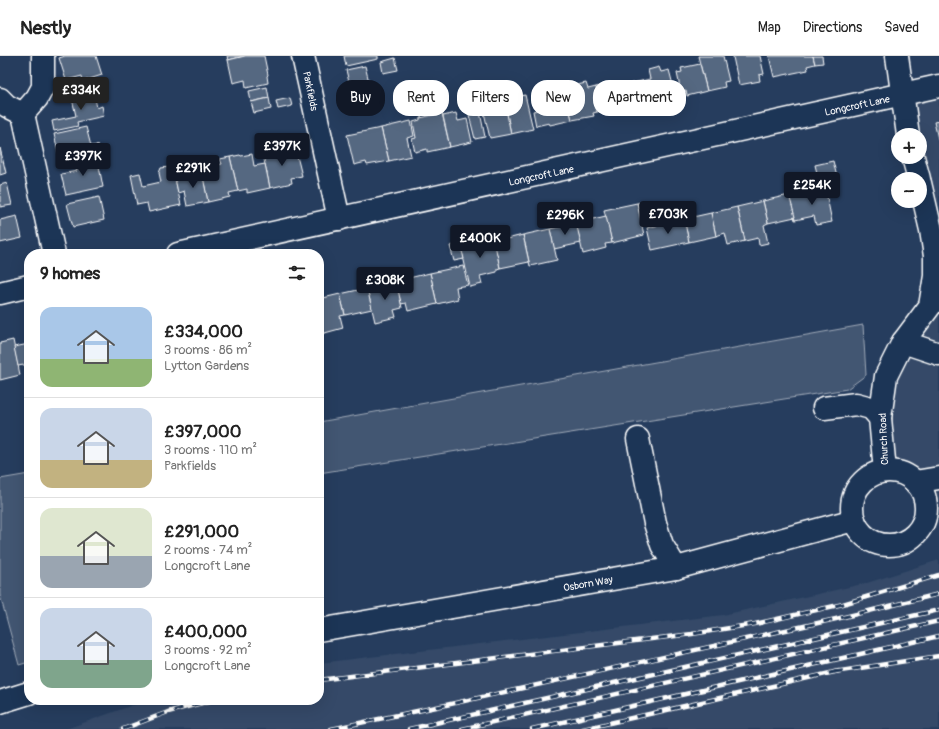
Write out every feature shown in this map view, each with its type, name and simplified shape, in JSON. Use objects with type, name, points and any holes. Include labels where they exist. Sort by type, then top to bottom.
[{"type":"street","points":[[23,114],[37,98],[43,87],[43,56]]},
{"type":"street","name":"Parkfields","points":[[303,56],[339,219]]},
{"type":"street","points":[[897,56],[907,128]]},
{"type":"street","name":"Longcroft Lane","points":[[201,249],[939,86]]},
{"type":"street","points":[[0,99],[7,106],[23,114]]},
{"type":"street","points":[[23,114],[53,249]]},
{"type":"street","name":"Church Road","points":[[885,471],[880,418],[886,376],[903,342],[930,306],[936,276],[932,230],[926,208]]},
{"type":"street","points":[[0,293],[24,287]]},
{"type":"street","points":[[903,342],[939,354]]},
{"type":"street","points":[[824,408],[856,404],[871,408],[880,418]]},
{"type":"street","points":[[638,439],[655,523],[662,545],[676,568]]},
{"type":"street","points":[[885,471],[906,475],[915,482],[921,489],[925,498],[926,508],[932,516],[911,538],[901,543],[889,545],[878,543],[868,538],[859,530],[854,520],[852,509],[853,498],[865,479],[885,471]]},
{"type":"street","points":[[915,482],[939,478]]},
{"type":"street","name":"Osborn Way","points":[[324,629],[676,568],[854,520]]},
{"type":"street","points":[[0,702],[24,695]]},
{"type":"shaded area","points":[[939,86],[939,518],[925,519],[926,508],[915,482],[885,471],[886,376],[930,307],[923,208],[927,208],[927,172],[921,172],[920,164],[927,164],[927,128],[907,128],[903,95]]},
{"type":"shaded area","points":[[863,325],[866,375],[847,389],[324,472],[324,421]]},
{"type":"shaded area","points":[[24,475],[24,664],[19,665],[0,595],[0,479]]},
{"type":"shaded area","points":[[939,560],[939,729],[66,729],[133,705],[324,705],[324,662],[723,615],[867,583]]},
{"type":"building","points":[[65,56],[96,56],[102,75],[83,81],[82,76],[66,80],[59,58]]},
{"type":"building","points":[[227,56],[245,56],[228,60]]},
{"type":"building","points":[[245,56],[264,56],[268,83],[246,88],[245,80],[233,83],[228,60]]},
{"type":"building","points":[[344,56],[378,56],[378,59],[346,66]]},
{"type":"building","points":[[698,56],[723,56],[729,81],[724,82],[725,87],[707,91]]},
{"type":"building","points":[[760,56],[764,74],[759,75],[760,81],[739,85],[733,57]]},
{"type":"building","points":[[769,56],[813,56],[815,64],[807,66],[808,70],[774,77]]},
{"type":"building","points":[[813,56],[822,56],[823,63],[815,64]]},
{"type":"building","points":[[395,58],[398,70],[383,73],[381,62]]},
{"type":"building","points":[[700,64],[707,91],[687,96],[686,80],[678,80],[677,73],[682,72],[681,68]]},
{"type":"building","points":[[365,66],[368,80],[348,80],[346,70]]},
{"type":"building","points":[[659,67],[661,72],[669,70],[672,80],[646,80],[650,79],[648,70]]},
{"type":"building","points":[[585,83],[588,89],[593,88],[594,116],[572,120],[571,116],[585,116]]},
{"type":"building","points":[[267,87],[269,98],[251,102],[249,91]]},
{"type":"building","points":[[93,89],[97,108],[102,106],[104,116],[77,122],[78,126],[54,131],[52,121],[76,116],[71,94]]},
{"type":"building","points":[[523,95],[525,95],[533,129],[511,134],[507,116],[523,116]]},
{"type":"building","points":[[269,98],[271,109],[254,113],[251,102]]},
{"type":"building","points":[[290,98],[292,106],[278,109],[276,101]]},
{"type":"building","points":[[456,113],[458,121],[467,119],[472,142],[450,147],[443,116],[449,116],[449,115]]},
{"type":"building","points":[[429,116],[443,116],[450,147],[427,152],[427,149],[415,152],[412,139],[416,138],[413,122],[420,120],[420,118]]},
{"type":"building","points":[[469,116],[481,116],[485,137],[475,139]]},
{"type":"building","points":[[485,116],[507,116],[511,134],[490,138]]},
{"type":"building","points":[[534,116],[571,116],[572,120],[550,125],[549,123],[536,126]]},
{"type":"building","points":[[411,121],[414,136],[407,138],[411,156],[389,161],[381,128]]},
{"type":"building","points":[[939,121],[939,143],[934,122]]},
{"type":"building","points":[[86,127],[91,146],[98,145],[100,155],[74,161],[73,153],[59,156],[54,134]]},
{"type":"building","points":[[381,128],[389,161],[367,165],[366,162],[354,165],[347,135]]},
{"type":"building","points":[[0,148],[6,173],[0,175]]},
{"type":"building","points":[[295,148],[302,176],[291,178],[292,183],[270,188],[263,155]]},
{"type":"building","points":[[252,154],[254,166],[265,164],[270,188],[247,193],[247,189],[238,191],[230,157]]},
{"type":"building","points":[[97,156],[103,187],[66,195],[61,174],[77,171],[74,161]]},
{"type":"building","points":[[230,157],[238,191],[229,193],[230,197],[208,202],[201,168],[222,164],[220,159]]},
{"type":"building","points":[[833,161],[837,177],[819,181],[815,165]]},
{"type":"building","points":[[169,167],[173,170],[181,205],[149,212],[147,203],[137,205],[131,175],[140,173],[143,186],[161,182],[159,173],[161,168]]},
{"type":"building","points":[[202,172],[208,202],[187,206],[184,191],[178,193],[175,178]]},
{"type":"building","points":[[7,183],[12,205],[0,207],[0,185]]},
{"type":"building","points":[[825,187],[832,222],[816,225],[814,216],[795,220],[789,195]]},
{"type":"building","points":[[789,195],[795,217],[768,223],[763,201]]},
{"type":"building","points":[[99,197],[104,220],[73,227],[67,204]]},
{"type":"building","points":[[646,201],[650,217],[641,219],[637,203]]},
{"type":"building","points":[[763,201],[768,223],[764,225],[768,243],[759,245],[758,238],[745,241],[737,207]]},
{"type":"building","points":[[637,203],[644,235],[612,243],[604,210]]},
{"type":"building","points":[[737,207],[745,241],[728,245],[725,233],[716,236],[711,213]]},
{"type":"building","points":[[711,213],[716,236],[689,242],[684,219]]},
{"type":"building","points":[[17,216],[22,238],[0,243],[0,220]]},
{"type":"building","points":[[606,216],[612,243],[605,244],[606,248],[583,254],[576,223]]},
{"type":"building","points":[[684,219],[689,242],[652,250],[647,228]]},
{"type":"building","points":[[576,223],[581,243],[554,249],[550,229]]},
{"type":"building","points":[[550,229],[557,260],[530,266],[523,235]]},
{"type":"building","points":[[523,235],[529,262],[500,268],[494,242]]},
{"type":"building","points":[[493,236],[500,268],[497,269],[497,272],[480,276],[482,284],[470,287],[460,243]]},
{"type":"building","points":[[460,243],[464,259],[454,261],[450,246]]},
{"type":"building","points":[[463,266],[468,285],[456,287],[458,299],[437,304],[430,273]]},
{"type":"building","points":[[430,273],[437,304],[408,311],[406,303],[401,304],[396,281]]},
{"type":"building","points":[[396,281],[402,308],[394,310],[396,317],[375,322],[367,288]]},
{"type":"building","points":[[367,288],[372,309],[345,315],[340,294]]},
{"type":"building","points":[[340,294],[345,315],[340,316],[343,328],[324,333],[324,298]]},
{"type":"building","points":[[13,340],[20,375],[0,380],[0,343]]},
{"type":"building","points":[[24,345],[24,365],[18,366],[14,347]]},
{"type":"railway","points":[[324,679],[692,634],[755,624],[843,604],[939,575]]},
{"type":"railway","points":[[331,729],[836,619],[939,594]]},
{"type":"railway","points":[[409,729],[939,610]]},
{"type":"railway","points":[[462,729],[939,621]]},
{"type":"railway","points":[[532,729],[939,636]]},
{"type":"railway","points":[[834,672],[939,656]]},
{"type":"railway","points":[[583,729],[839,671]]},
{"type":"railway","points":[[123,729],[168,712],[194,705]]}]
